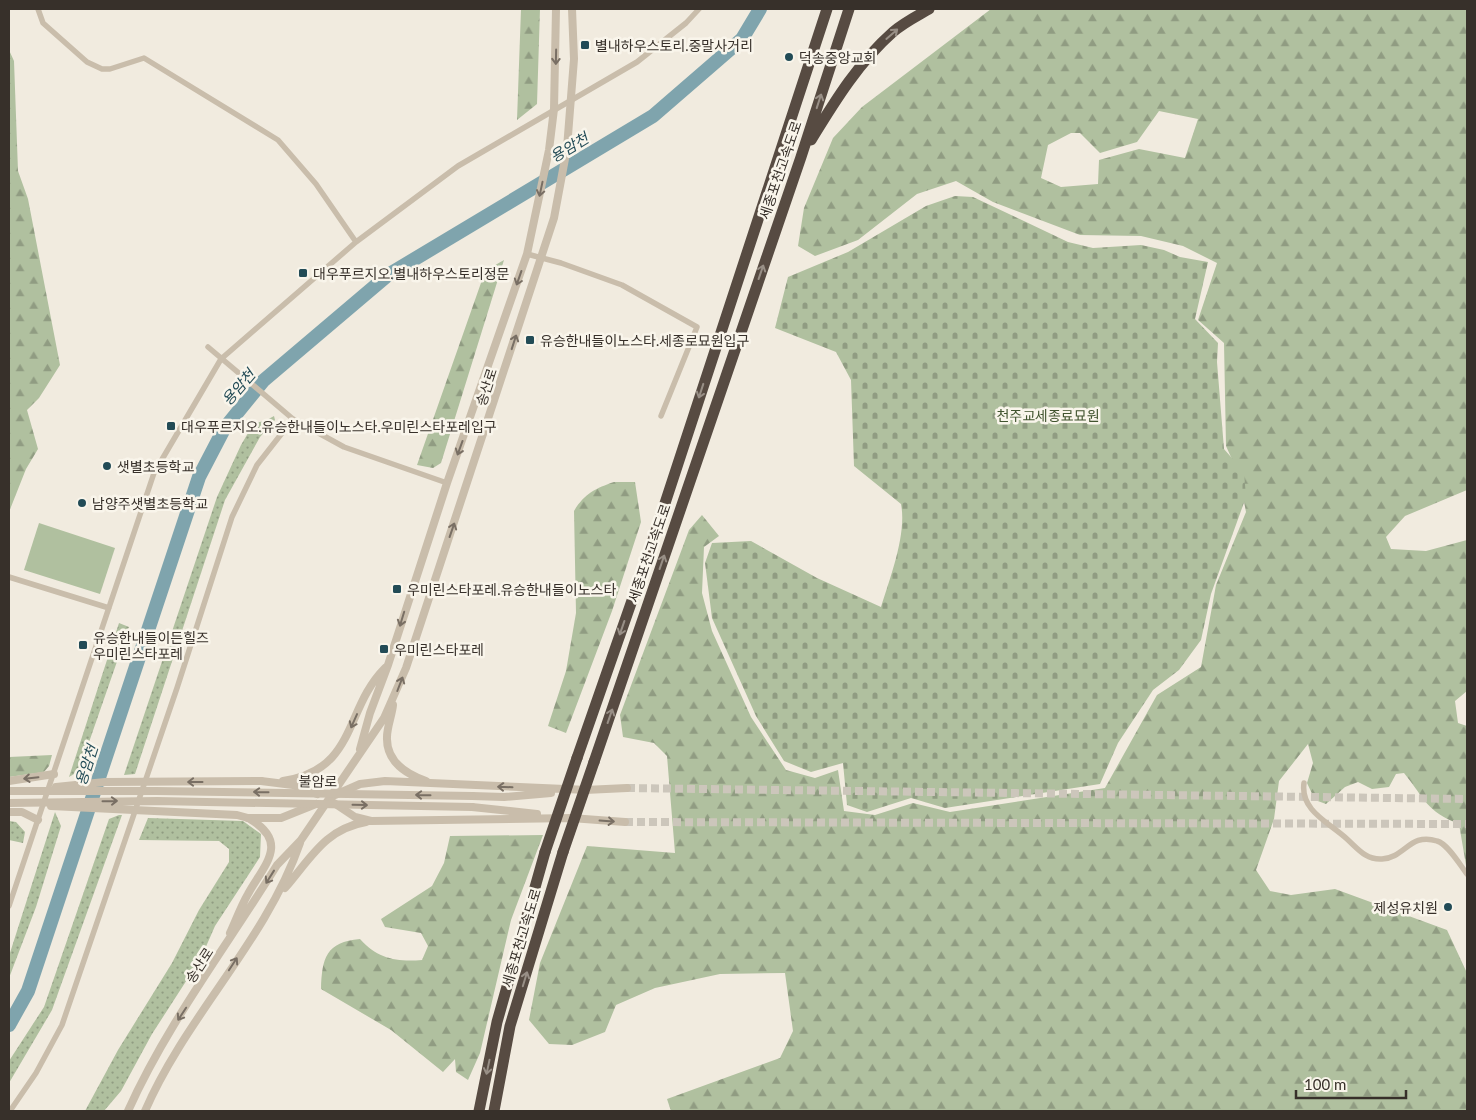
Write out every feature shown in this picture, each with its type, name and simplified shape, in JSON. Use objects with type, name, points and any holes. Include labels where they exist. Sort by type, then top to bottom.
[{"type":"highway","name":"세종포천고속도로","points":[[480,1111],[497,1022],[546,852],[652,546],[727,311],[827,9]]},
{"type":"highway","name":"세종포천고속도로","points":[[494,1111],[510,1026],[563,852],[801,157],[849,9]]},
{"type":"highway","points":[[801,157],[840,92],[866,58],[895,31],[929,9]]},
{"type":"street","points":[[38,9],[43,23],[87,62],[102,69],[110,69],[144,58],[278,140],[316,184],[356,242]]},
{"type":"street","name":"송산로","points":[[358,756],[370,713],[388,665],[447,483],[527,254],[549,150],[554,109],[556,9]]},
{"type":"street","name":"송산로","points":[[128,1111],[142,1081],[165,1041],[277,864],[301,840],[393,701],[554,218],[567,148],[570,115],[574,59],[572,9]]},
{"type":"street","points":[[9,906],[154,473],[221,358],[356,242],[458,166],[645,56],[686,23],[699,9]]},
{"type":"street","points":[[527,254],[622,285],[697,327],[661,416]]},
{"type":"street","points":[[208,347],[292,418],[344,447],[447,483]]},
{"type":"street","points":[[10,1111],[36,1073],[62,1024],[177,688],[232,517],[258,465],[292,418]]},
{"type":"street","points":[[9,577],[108,608]]},
{"type":"street","points":[[276,782],[296,779],[312,773],[332,759],[347,737],[372,681],[388,665]]},
{"type":"street","points":[[393,701],[387,736],[390,755],[404,771],[435,784]]},
{"type":"street","points":[[9,781],[54,774]]},
{"type":"street","points":[[9,803],[236,815],[248,818],[281,818],[329,799],[345,789],[360,784],[385,781],[589,790]]},
{"type":"street","points":[[9,791],[105,782],[276,782],[306,789],[329,799],[355,817],[371,821]]},
{"type":"street","points":[[1304,782],[1302,793],[1316,816],[1346,838],[1360,852],[1372,858],[1384,860],[1398,853],[1413,841],[1424,838],[1440,841],[1467,874]]},
{"type":"street","name":"불암로","points":[[9,791],[504,796],[628,788]]},
{"type":"street","name":"불암로","points":[[9,803],[157,801],[472,807],[625,822]]},
{"type":"street","points":[[9,812],[22,812],[38,820]]},
{"type":"street","points":[[216,961],[248,893],[270,856],[271,841],[264,828],[248,818]]},
{"type":"street","points":[[272,903],[330,835],[350,824],[371,821],[572,818]]},
{"type":"street","name":"송산로","points":[[146,1111],[155,1089],[177,1051],[272,903],[291,870],[301,840]]},
{"type":"street","points":[[9,1098],[16,1103]]},
{"type":"green space","points":[[521,9],[540,9],[537,104],[517,120]]},
{"type":"green space","points":[[991,9],[1467,9],[1467,490],[1405,516],[1386,537],[1391,549],[1426,551],[1467,540],[1467,691],[1455,701],[1458,723],[1467,726],[1467,871],[1459,824],[1433,809],[1404,773],[1396,774],[1389,787],[1372,789],[1358,782],[1345,787],[1326,804],[1315,800],[1307,783],[1313,763],[1308,744],[1279,781],[1274,819],[1256,870],[1270,891],[1291,895],[1335,889],[1447,930],[1467,973],[1467,1111],[671,1111],[667,1099],[780,1058],[793,1031],[785,973],[720,974],[655,988],[616,1005],[605,1032],[572,1045],[549,1044],[529,1020],[540,963],[587,846],[675,853],[667,756],[654,743],[623,737],[620,715],[689,530],[702,515],[719,536],[704,547],[702,593],[712,631],[751,717],[786,770],[815,778],[838,770],[844,811],[875,815],[913,803],[950,812],[1105,788],[1157,695],[1201,667],[1216,585],[1246,512],[1239,475],[1226,446],[1224,343],[1198,320],[1217,263],[1183,246],[1141,236],[1080,235],[993,202],[956,181],[917,194],[858,240],[815,256],[798,246],[804,208],[833,138],[862,107]],"holes":[[[1159,111],[1198,119],[1185,158],[1139,149],[1099,160],[1098,184],[1061,187],[1041,178],[1048,145],[1071,133],[1080,133],[1100,153],[1137,142]]]},
{"type":"green space","points":[[9,50],[14,61],[18,171],[28,199],[60,365],[39,398],[27,410],[38,449],[26,469],[9,512]]},
{"type":"green space","name":"천주교세종료묘원","points":[[955,196],[973,197],[1068,242],[1093,248],[1141,245],[1164,250],[1180,257],[1208,262],[1195,319],[1218,343],[1217,362],[1224,449],[1244,472],[1246,497],[1211,594],[1201,640],[1179,670],[1153,690],[1118,743],[1100,784],[945,808],[911,798],[867,812],[847,805],[843,763],[811,772],[784,761],[756,716],[712,618],[705,563],[712,543],[751,541],[817,578],[881,607],[900,542],[902,529],[901,504],[854,466],[851,380],[836,352],[775,328],[788,277],[848,252],[926,206]]},
{"type":"green space","points":[[504,260],[441,463],[433,468],[417,465],[482,280],[471,279]]},
{"type":"green space","points":[[274,416],[275,420],[260,437],[225,500],[135,774],[124,775],[217,497],[241,445],[254,423],[265,421]]},
{"type":"green space","points":[[614,482],[635,482],[641,522],[612,611],[566,733],[548,726],[566,671],[576,613],[574,511],[591,492]]},
{"type":"green space","points":[[39,523],[115,548],[100,594],[24,570]]},
{"type":"green space","points":[[119,623],[129,627],[79,771],[69,777]]},
{"type":"green space","points":[[52,755],[49,766],[44,772],[9,777],[9,757]]},
{"type":"green space","points":[[55,812],[61,826],[36,907],[9,978],[9,956]]},
{"type":"green space","points":[[122,815],[52,1010],[9,1083],[9,1061],[44,1007],[109,819]]},
{"type":"green space","points":[[148,818],[243,821],[261,834],[260,857],[215,926],[201,958],[152,1034],[121,1091],[104,1111],[85,1111],[118,1050],[172,963],[199,910],[229,862],[229,849],[219,841],[139,840]]},
{"type":"green space","points":[[9,821],[16,822],[25,832],[23,843],[9,840]]},
{"type":"green space","points":[[543,835],[511,920],[480,1053],[468,1080],[456,1072],[455,1059],[443,1072],[391,1030],[321,989],[323,969],[328,954],[333,948],[349,941],[360,939],[374,951],[388,958],[396,960],[422,960],[428,946],[421,933],[385,927],[381,919],[432,886],[444,863],[450,836]]},
{"type":"waterway","name":"용암천","points":[[9,1025],[28,991],[199,477],[224,429],[263,381],[388,275],[653,116],[742,39],[760,9]]},
{"type":"tunnel","points":[[627,788],[1467,799]]},
{"type":"tunnel","points":[[625,822],[1467,824]]},
{"type":"place","name":"별내하우스토리.중말사거리","points":[[585,45]]},
{"type":"place","name":"덕송중앙교회","points":[[789,57]]},
{"type":"place","name":"대우푸르지오.별내하우스토리정문","points":[[303,273]]},
{"type":"place","name":"유승한내들이노스타.세종로묘원입구","points":[[530,340]]},
{"type":"place","name":"대우푸르지오.유승한내들이노스타.우미린스타포레입구","points":[[171,426]]},
{"type":"place","name":"샛별초등학교","points":[[107,466]]},
{"type":"place","name":"남양주샛별초등학교","points":[[82,503]]},
{"type":"place","name":"우미린스타포레.유승한내들이노스타","points":[[397,589]]},
{"type":"place","name":"유승한내들이든힐즈 우미린스타포레","points":[[83,645]]},
{"type":"place","name":"우미린스타포레","points":[[384,649]]},
{"type":"place","name":"제성유치원","points":[[1448,907]]}]
